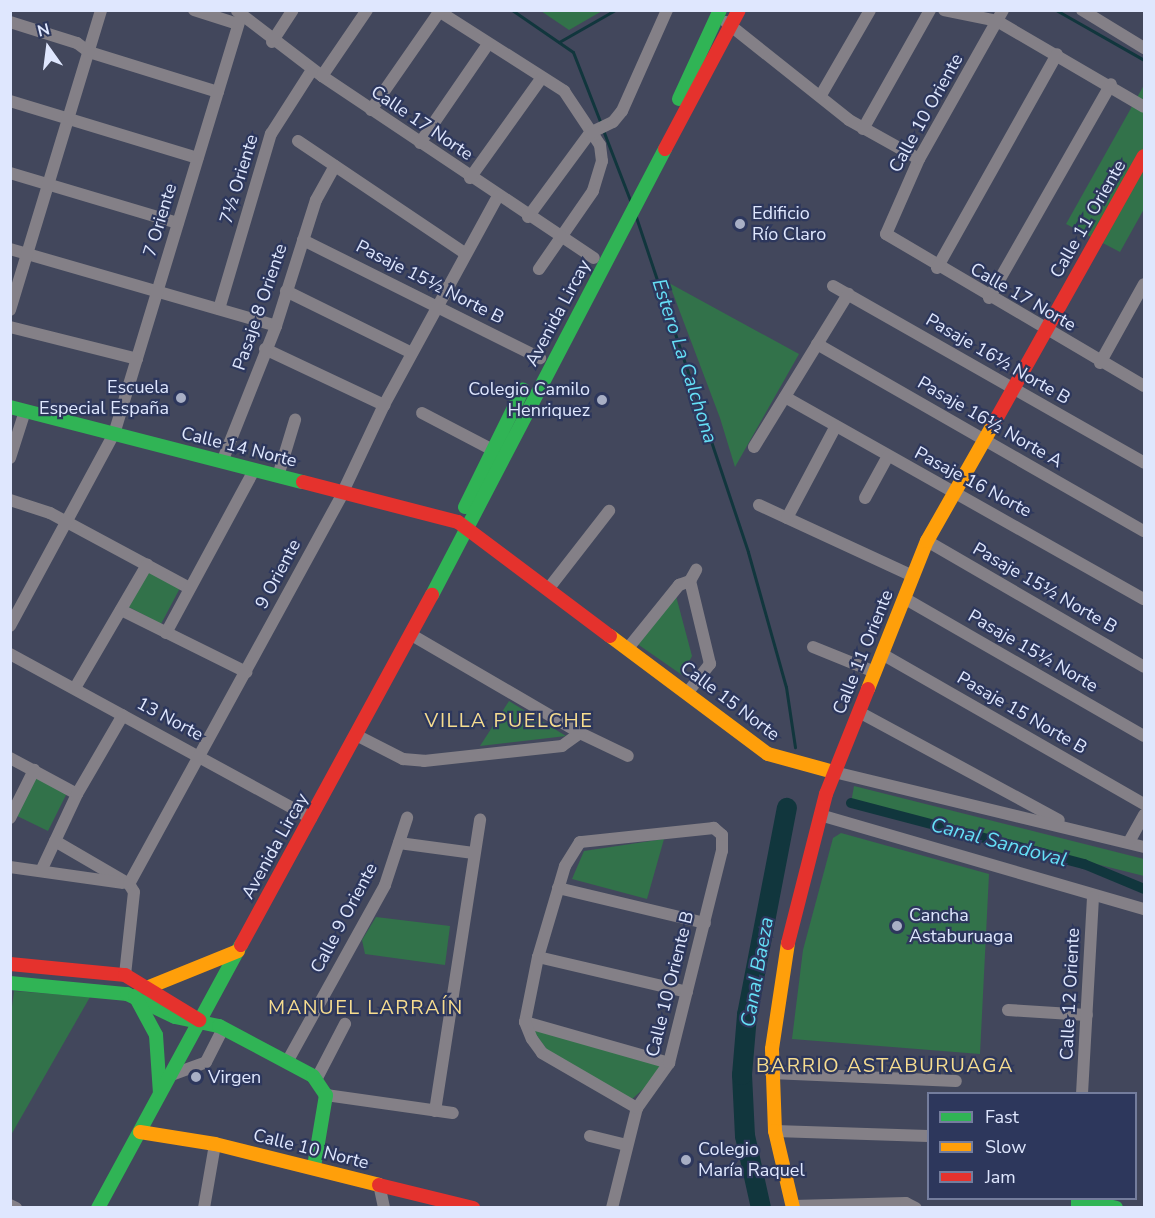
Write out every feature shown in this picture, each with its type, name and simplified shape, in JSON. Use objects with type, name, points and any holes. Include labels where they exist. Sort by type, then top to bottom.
[{"type":"main road","name":"Avenida Lircay","points":[[463,525],[491,449],[621,210],[645,178],[739,10]]},
{"type":"main road","name":"Avenida Lircay","points":[[98,1208],[356,735],[410,634],[463,525],[627,224],[645,178],[719,13]]},
{"type":"main road","name":"Calle 11 Oriente","points":[[793,1207],[775,1131],[771,1073],[784,958],[820,815],[834,772],[927,541],[1144,156]]},
{"type":"main road","name":"Calle 14 Norte","points":[[10,407],[343,491],[463,525]]},
{"type":"main road","name":"Calle 15 Norte","points":[[463,525],[775,758],[834,772]]},
{"type":"main road","points":[[149,987],[238,951]]},
{"type":"main road","points":[[10,964],[125,975],[149,987],[200,1021]]},
{"type":"main road","points":[[10,982],[97,988],[135,996],[175,1017],[200,1021],[223,1029],[287,1062],[322,1086],[314,1167]]},
{"type":"main road","points":[[135,996],[156,1035],[160,1094]]},
{"type":"main road","name":"Calle 10 Norte","points":[[140,1132],[215,1144],[473,1208]]},
{"type":"main road","points":[[1082,1200],[1116,1208]]},
{"type":"street","points":[[10,310],[101,10]]},
{"type":"street","points":[[194,10],[238,17]]},
{"type":"street","points":[[272,42],[293,10]]},
{"type":"street","name":"7½ Oriente","points":[[219,309],[271,134],[367,10]]},
{"type":"street","points":[[528,217],[598,129],[622,111],[667,10]]},
{"type":"street","points":[[821,95],[870,10]]},
{"type":"street","points":[[862,129],[930,10]]},
{"type":"street","points":[[944,10],[1000,16],[1057,54],[1111,84],[1144,107]]},
{"type":"street","points":[[1082,10],[1144,48]]},
{"type":"street","points":[[371,110],[438,11],[540,79],[564,91],[598,129],[602,153],[599,174],[588,200],[539,269]]},
{"type":"street","points":[[719,13],[862,129],[919,159]]},
{"type":"street","name":"Calle 10 Oriente","points":[[886,234],[919,159],[1000,16]]},
{"type":"street","name":"Calle 17 Norte","points":[[238,17],[470,178],[559,238],[594,258]]},
{"type":"street","name":"7 Oriente","points":[[10,626],[114,434],[218,92],[238,17]]},
{"type":"street","points":[[10,22],[77,43],[89,52],[218,92]]},
{"type":"street","points":[[420,143],[488,44]]},
{"type":"street","points":[[936,267],[1057,54]]},
{"type":"street","points":[[470,178],[540,79]]},
{"type":"street","points":[[989,298],[1111,84]]},
{"type":"street","points":[[10,101],[198,158]]},
{"type":"street","points":[[298,141],[466,254]]},
{"type":"street","name":"Pasaje 8 Oriente","points":[[222,462],[276,326],[321,188],[335,166]]},
{"type":"street","points":[[10,173],[178,223]]},
{"type":"street","name":"9 Oriente","points":[[129,884],[198,755],[246,672],[343,491],[384,405],[498,196]]},
{"type":"street","name":"Calle 17 Norte","points":[[886,234],[936,267],[1100,363],[1144,386]]},
{"type":"street","name":"Pasaje 15½ Norte B","points":[[303,240],[439,304],[540,358]]},
{"type":"street","points":[[10,249],[276,326]]},
{"type":"street","points":[[1100,363],[1144,284]]},
{"type":"street","name":"Pasaje 16½ Norte B","points":[[834,286],[1144,463]]},
{"type":"street","points":[[286,291],[412,353]]},
{"type":"street","points":[[754,447],[848,294]]},
{"type":"street","points":[[10,327],[137,359]]},
{"type":"street","name":"Pasaje 16½ Norte A","points":[[817,344],[1144,531]]},
{"type":"street","points":[[265,349],[384,405]]},
{"type":"street","name":"Pasaje 16 Norte","points":[[785,397],[1144,599]]},
{"type":"street","points":[[10,458],[26,411]]},
{"type":"street","points":[[422,413],[491,449]]},
{"type":"street","points":[[278,476],[295,420]]},
{"type":"street","points":[[787,518],[836,426]]},
{"type":"street","points":[[865,498],[888,456]]},
{"type":"street","points":[[166,633],[254,470]]},
{"type":"street","points":[[10,500],[66,522],[189,588]]},
{"type":"street","points":[[759,505],[913,576]]},
{"type":"street","points":[[549,588],[609,511]]},
{"type":"street","name":"Pasaje 15½ Norte B","points":[[927,541],[1144,667]]},
{"type":"street","points":[[75,688],[147,565]]},
{"type":"street","points":[[629,647],[679,585],[693,576],[710,664],[688,692]]},
{"type":"street","name":"Pasaje 15½ Norte","points":[[904,598],[1144,736]]},
{"type":"street","points":[[121,610],[246,672]]},
{"type":"street","points":[[410,634],[580,734],[628,756]]},
{"type":"street","points":[[813,647],[875,672]]},
{"type":"street","name":"13 Norte","points":[[10,654],[311,818]]},
{"type":"street","name":"Pasaje 15 Norte B","points":[[882,654],[1144,804]]},
{"type":"street","points":[[859,712],[1074,828]]},
{"type":"street","points":[[41,871],[76,794],[123,715]]},
{"type":"street","points":[[356,735],[403,759],[424,761],[562,746],[580,734]]},
{"type":"street","points":[[10,758],[76,794]]},
{"type":"street","points":[[10,818],[34,770]]},
{"type":"street","name":"Calle 15 Norte","points":[[834,772],[1074,828],[1144,847]]},
{"type":"street","points":[[820,815],[1093,897],[1144,909]]},
{"type":"street","points":[[1129,842],[1144,815]]},
{"type":"street","name":"Calle 9 Oriente","points":[[287,1062],[385,885],[407,818]]},
{"type":"street","points":[[435,1111],[480,819]]},
{"type":"street","name":"Calle 10 Oriente B","points":[[558,888],[580,842],[701,826],[720,831],[722,851],[669,1063],[637,1108],[612,1208]]},
{"type":"street","points":[[55,842],[129,884],[134,897],[125,975]]},
{"type":"street","points":[[399,843],[473,853]]},
{"type":"street","points":[[10,867],[129,884]]},
{"type":"street","points":[[637,1108],[542,1053],[526,1024],[538,957],[558,888],[705,923]]},
{"type":"street","name":"Calle 12 Oriente","points":[[1082,1092],[1093,897]]},
{"type":"street","points":[[538,957],[687,992]]},
{"type":"street","points":[[1008,1010],[1087,1015]]},
{"type":"street","points":[[345,1024],[322,1086],[453,1113]]},
{"type":"street","points":[[526,1024],[669,1063]]},
{"type":"street","points":[[171,1075],[206,1062],[223,1029]]},
{"type":"street","points":[[771,1073],[956,1081]]},
{"type":"street","points":[[775,1131],[927,1136]]},
{"type":"street","points":[[590,1136],[627,1145]]},
{"type":"street","points":[[204,1208],[215,1144]]},
{"type":"street","points":[[379,1184],[384,1208]]},
{"type":"street","points":[[793,1207],[906,1203],[916,1208]]},
{"type":"street","points":[[10,1205],[16,1208]]},
{"type":"green space","points":[[541,11],[602,11],[569,30]]},
{"type":"green space","points":[[1144,85],[1144,209],[1120,252],[1066,224]]},
{"type":"green space","points":[[669,283],[799,354],[735,467],[720,418]]},
{"type":"green space","points":[[144,569],[180,588],[161,624],[123,604]]},
{"type":"green space","points":[[676,596],[692,656],[682,675],[636,643]]},
{"type":"green space","points":[[509,701],[566,736],[480,746]]},
{"type":"green space","points":[[31,774],[67,793],[48,831],[11,813]]},
{"type":"green space","points":[[854,786],[1144,859],[1144,876],[851,803]]},
{"type":"green space","name":"Cancha Astaburuaga","points":[[841,833],[989,874],[980,1054],[792,1039],[803,950],[833,838]]},
{"type":"green space","points":[[664,839],[647,899],[572,879],[584,851]]},
{"type":"green space","points":[[376,917],[450,926],[445,965],[365,954],[362,940]]},
{"type":"green space","points":[[14,991],[90,997],[11,1135],[10,1022]]},
{"type":"green space","points":[[530,1026],[664,1059],[660,1074],[631,1100],[550,1054]]},
{"type":"waterway","name":"Estero La Calchona","points":[[512,10],[573,52],[601,124]]},
{"type":"waterway","points":[[559,42],[615,10]]},
{"type":"waterway","points":[[1056,10],[1144,60]]},
{"type":"waterway","name":"Estero La Calchona","points":[[603,130],[630,200]]},
{"type":"waterway","name":"Estero La Calchona","points":[[636,217],[748,552],[786,687],[795,747]]},
{"type":"waterway","name":"Canal Sandoval","points":[[851,803],[1084,864],[1144,889]]},
{"type":"waterway","name":"Canal Baeza","points":[[761,1208],[745,1136],[742,1075],[747,1015],[787,808]]},
{"type":"traffic: fast","points":[[679,99],[720,10]]},
{"type":"traffic: fast","points":[[432,595],[665,149]]},
{"type":"traffic: fast","points":[[465,507],[523,389]]},
{"type":"traffic: fast","points":[[10,407],[303,482]]},
{"type":"traffic: fast","points":[[98,1208],[241,945]]},
{"type":"traffic: fast","points":[[10,983],[127,994],[175,1017],[219,1026],[313,1076],[326,1095],[314,1167]]},
{"type":"traffic: fast","points":[[135,996],[156,1035],[160,1093]]},
{"type":"traffic: fast","points":[[1078,1200],[1078,1208]]},
{"type":"traffic: fast","points":[[1082,1200],[1116,1208]]},
{"type":"traffic: slow","points":[[868,689],[927,541],[994,423]]},
{"type":"traffic: slow","points":[[610,636],[768,754],[834,772]]},
{"type":"traffic: slow","points":[[788,943],[772,1049],[775,1131],[793,1208]]},
{"type":"traffic: slow","points":[[149,987],[238,951]]},
{"type":"traffic: slow","points":[[140,1132],[215,1144],[379,1185]]},
{"type":"traffic: jam","points":[[665,149],[739,10]]},
{"type":"traffic: jam","points":[[994,423],[1144,156]]},
{"type":"traffic: jam","points":[[303,482],[458,522],[610,636]]},
{"type":"traffic: jam","points":[[241,945],[432,595]]},
{"type":"traffic: jam","points":[[788,943],[826,794],[868,689]]},
{"type":"traffic: jam","points":[[10,964],[125,975],[199,1020]]},
{"type":"traffic: jam","points":[[379,1185],[473,1208]]},
{"type":"place","name":"Edificio Río Claro","points":[[740,224]]},
{"type":"place","name":"Escuela Especial España","points":[[181,398]]},
{"type":"place","name":"Colegio Camilo Henriquez","points":[[602,400]]},
{"type":"place","name":"Cancha Astaburuaga","points":[[897,926]]},
{"type":"place","name":"Virgen","points":[[196,1077]]},
{"type":"place","name":"Colegio María Raquel","points":[[686,1160]]},
{"type":"district","name":"VILLA PUELCHE","points":[[509,720]]},
{"type":"district","name":"MANUEL LARRAÍN","points":[[366,1007]]},
{"type":"district","name":"BARRIO ASTABURUAGA","points":[[885,1065]]}]
